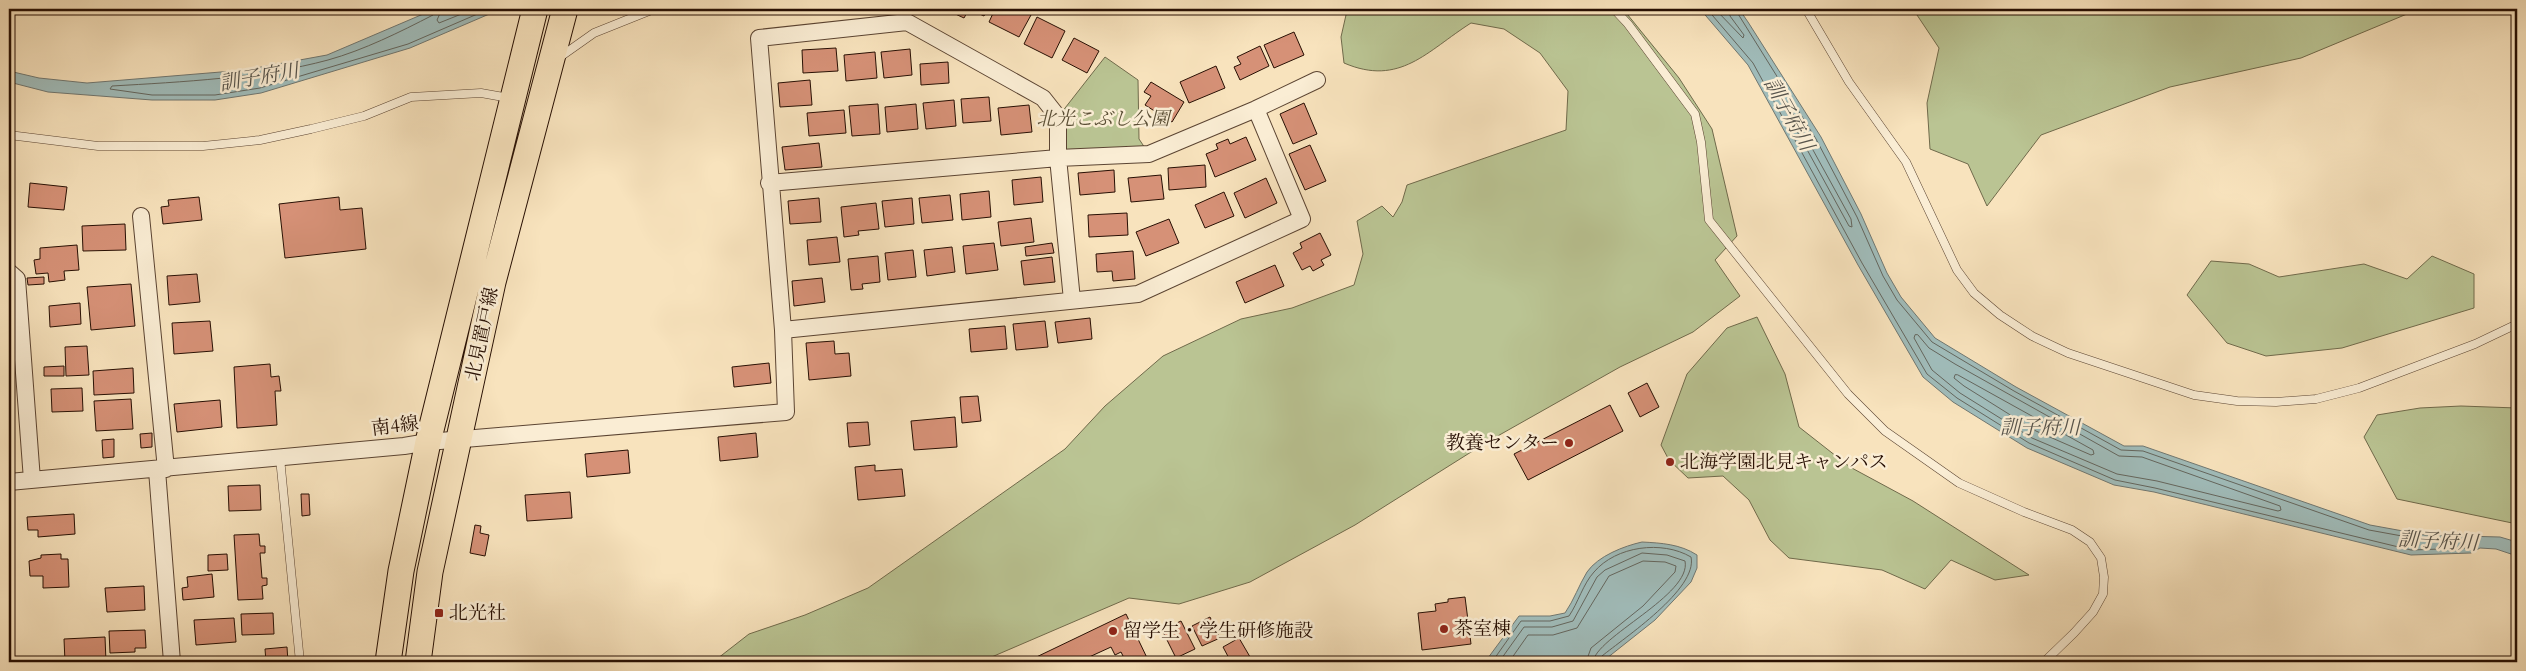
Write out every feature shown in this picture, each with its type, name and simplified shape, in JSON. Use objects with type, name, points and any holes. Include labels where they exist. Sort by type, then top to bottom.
[{"type":"main road","name":"北見置戸線","points":[[388,662],[401,571],[428,442],[535,9]]},
{"type":"main road","name":"北見置戸線","points":[[418,662],[430,572],[493,282],[565,9]]},
{"type":"street","points":[[1072,300],[1058,158],[1058,116],[1043,98],[907,22],[759,38],[769,183],[783,330],[1138,294],[1302,220],[1256,109]]},
{"type":"street","points":[[769,183],[1058,158],[1149,154],[1256,109],[1318,80]]},
{"type":"street","points":[[141,216],[162,469],[172,662]]},
{"type":"street","points":[[9,272],[17,279],[32,480]]},
{"type":"street","name":"南4線","points":[[9,482],[280,458],[428,442],[786,412],[783,330]]},
{"type":"lane","points":[[554,54],[594,33],[654,9]]},
{"type":"lane","points":[[1614,9],[1628,24],[1695,114],[1701,142],[1709,220],[1848,394],[1885,431],[1959,483],[2024,512],[2072,530],[2090,542],[2102,558],[2103,594],[2092,612],[2074,633],[2044,662]]},
{"type":"lane","points":[[1806,9],[1849,82],[1906,162],[1957,270],[1974,294],[2000,316],[2032,336],[2068,354],[2194,396],[2237,402],[2276,402],[2316,399],[2359,388],[2475,344],[2517,324]]},
{"type":"lane","points":[[9,135],[98,146],[203,146],[260,140],[364,116],[411,97],[481,93],[513,99]]},
{"type":"lane","points":[[280,458],[300,662]]},
{"type":"green space","points":[[1341,9],[1623,9],[1679,78],[1712,129],[1737,236],[1715,260],[1740,296],[1693,332],[1620,367],[1487,442],[1355,525],[1250,582],[1179,604],[1129,598],[980,662],[713,662],[749,634],[805,615],[868,588],[1065,449],[1105,406],[1163,356],[1241,319],[1292,308],[1354,285],[1363,254],[1357,221],[1382,206],[1393,217],[1402,202],[1407,185],[1566,130],[1568,91],[1540,53],[1504,29],[1471,23],[1412,62],[1397,68],[1381,71],[1364,69],[1344,63],[1341,37],[1346,15]]},
{"type":"green space","points":[[1925,9],[2419,9],[2301,58],[2170,87],[2041,135],[1987,206],[1968,164],[1930,149],[1927,103],[1939,48],[1917,15]]},
{"type":"green space","name":"北光こぶし公園","points":[[1105,57],[1138,80],[1139,139],[1149,154],[1058,158],[1058,117]]},
{"type":"green space","points":[[2432,256],[2474,274],[2474,308],[2342,348],[2266,356],[2227,343],[2187,295],[2211,261],[2249,264],[2279,277],[2364,264],[2407,279]]},
{"type":"green space","points":[[1757,317],[1785,374],[1799,427],[1850,467],[1913,501],[2029,575],[1995,580],[1951,560],[1925,589],[1882,570],[1789,558],[1770,540],[1749,500],[1723,476],[1688,478],[1669,460],[1661,445],[1687,374],[1727,328]]},
{"type":"green space","points":[[2461,406],[2517,408],[2517,524],[2397,499],[2364,437],[2377,415],[2420,408]]},
{"type":"water","name":"訓子府川","points":[[435,9],[501,9],[410,48],[261,93],[215,100],[152,100],[48,92],[9,82],[9,71],[39,78],[87,83],[245,70],[327,55]]},
{"type":"water","name":"訓子府川","points":[[1700,9],[1739,9],[1821,137],[1861,214],[1887,273],[1901,297],[1935,338],[2016,387],[2124,446],[2143,446],[2370,525],[2425,535],[2500,537],[2517,542],[2517,556],[2496,549],[2480,548],[2471,553],[2411,555],[2154,492],[2114,485],[2027,448],[1953,402],[1923,377],[1858,265],[1748,65]]},
{"type":"water","points":[[1642,542],[1670,545],[1691,551],[1697,555],[1697,568],[1691,582],[1655,620],[1602,662],[1485,662],[1519,616],[1550,616],[1565,613],[1592,566],[1612,552]]},
{"type":"building","points":[[793,9],[830,9],[830,11],[794,14]]},
{"type":"building","points":[[838,9],[860,9],[860,11],[838,13]]},
{"type":"building","points":[[953,9],[969,9],[964,18],[951,12]]},
{"type":"building","points":[[969,9],[988,9],[984,16]]},
{"type":"building","points":[[995,9],[1019,9],[1031,15],[1019,37],[989,22]]},
{"type":"building","points":[[1037,17],[1065,31],[1052,58],[1024,44]]},
{"type":"building","points":[[1294,32],[1304,55],[1274,68],[1264,45]]},
{"type":"building","points":[[1074,38],[1099,51],[1087,73],[1062,60]]},
{"type":"building","points":[[1260,46],[1269,66],[1240,80],[1234,67],[1241,64],[1237,57]]},
{"type":"building","points":[[836,48],[838,71],[803,73],[802,50]]},
{"type":"building","points":[[910,49],[912,75],[884,78],[881,52]]},
{"type":"building","points":[[875,52],[877,78],[846,81],[844,55]]},
{"type":"building","points":[[948,62],[949,83],[921,85],[920,64]]},
{"type":"building","points":[[1216,66],[1225,88],[1189,103],[1180,82]]},
{"type":"building","points":[[810,80],[812,105],[780,107],[778,83]]},
{"type":"building","points":[[1151,82],[1184,102],[1172,122],[1145,105],[1151,96],[1144,92]]},
{"type":"building","points":[[989,97],[991,121],[963,123],[961,99]]},
{"type":"building","points":[[954,100],[956,126],[926,129],[923,103]]},
{"type":"building","points":[[1304,103],[1317,134],[1293,144],[1280,114]]},
{"type":"building","points":[[878,104],[880,134],[852,136],[849,106]]},
{"type":"building","points":[[916,104],[918,129],[887,132],[885,107]]},
{"type":"building","points":[[1029,105],[1032,132],[1001,135],[998,108]]},
{"type":"building","points":[[844,110],[846,133],[809,136],[807,113]]},
{"type":"building","points":[[1246,137],[1256,160],[1215,177],[1206,154],[1218,149],[1216,144],[1228,139],[1230,144]]},
{"type":"building","points":[[819,143],[822,167],[785,170],[782,147]]},
{"type":"building","points":[[1310,145],[1326,181],[1305,190],[1289,154]]},
{"type":"building","points":[[1205,165],[1206,187],[1169,190],[1168,168]]},
{"type":"building","points":[[1114,170],[1115,192],[1080,195],[1078,173]]},
{"type":"building","points":[[1161,175],[1164,199],[1131,202],[1128,178]]},
{"type":"building","points":[[1041,177],[1043,202],[1014,205],[1012,180]]},
{"type":"building","points":[[1266,178],[1277,203],[1245,218],[1234,193]]},
{"type":"building","points":[[30,183],[67,187],[64,210],[28,207]]},
{"type":"building","points":[[989,191],[991,217],[962,220],[960,194]]},
{"type":"building","points":[[1224,192],[1234,216],[1205,228],[1195,205]]},
{"type":"building","points":[[950,195],[953,220],[922,223],[919,198]]},
{"type":"building","points":[[199,197],[202,220],[163,224],[161,207],[169,206],[168,200]]},
{"type":"building","points":[[339,197],[340,210],[362,208],[366,249],[285,258],[279,204]]},
{"type":"building","points":[[819,198],[821,222],[790,224],[788,201]]},
{"type":"building","points":[[912,198],[914,224],[885,227],[882,201]]},
{"type":"building","points":[[876,203],[879,229],[858,231],[859,235],[844,237],[841,207]]},
{"type":"building","points":[[1127,213],[1128,235],[1089,237],[1088,215]]},
{"type":"building","points":[[1031,218],[1034,242],[1001,246],[998,222]]},
{"type":"building","points":[[1169,219],[1179,243],[1146,256],[1136,232]]},
{"type":"building","points":[[125,224],[126,250],[83,251],[82,226]]},
{"type":"building","points":[[1320,233],[1331,255],[1321,260],[1324,265],[1313,271],[1310,266],[1302,270],[1293,253],[1302,248],[1300,243]]},
{"type":"building","points":[[837,237],[840,262],[809,265],[807,240]]},
{"type":"building","points":[[994,243],[998,270],[966,274],[963,246]]},
{"type":"building","points":[[1052,243],[1054,253],[1026,256],[1025,247]]},
{"type":"building","points":[[77,245],[79,270],[64,271],[65,280],[49,282],[48,273],[36,274],[34,260],[40,259],[40,248]]},
{"type":"building","points":[[952,247],[955,272],[927,276],[924,250]]},
{"type":"building","points":[[913,250],[916,277],[888,280],[885,253]]},
{"type":"building","points":[[1133,251],[1135,279],[1113,281],[1112,271],[1097,272],[1096,254]]},
{"type":"building","points":[[878,256],[880,282],[862,284],[863,289],[851,290],[848,259]]},
{"type":"building","points":[[1052,257],[1055,282],[1024,285],[1021,261]]},
{"type":"building","points":[[1275,265],[1284,286],[1245,303],[1236,282]]},
{"type":"building","points":[[197,274],[200,302],[169,305],[167,276]]},
{"type":"building","points":[[44,277],[44,284],[28,285],[27,278]]},
{"type":"building","points":[[822,278],[825,302],[794,306],[792,281]]},
{"type":"building","points":[[131,284],[135,326],[91,330],[87,287]]},
{"type":"building","points":[[80,303],[81,324],[50,327],[49,306]]},
{"type":"building","points":[[1090,318],[1092,339],[1058,343],[1055,322]]},
{"type":"building","points":[[210,321],[213,351],[174,354],[172,323]]},
{"type":"building","points":[[1045,321],[1048,347],[1016,350],[1013,324]]},
{"type":"building","points":[[1005,326],[1007,349],[971,352],[969,329]]},
{"type":"building","points":[[834,341],[835,354],[849,353],[851,376],[809,380],[806,343]]},
{"type":"building","points":[[87,346],[89,375],[66,376],[65,347]]},
{"type":"building","points":[[769,363],[771,383],[734,387],[732,367]]},
{"type":"building","points":[[270,364],[271,377],[279,376],[281,391],[275,391],[277,425],[237,428],[234,367]]},
{"type":"building","points":[[64,366],[64,376],[44,376],[44,367]]},
{"type":"building","points":[[133,368],[134,393],[94,395],[93,371]]},
{"type":"building","points":[[1647,383],[1659,407],[1640,417],[1628,393]]},
{"type":"building","points":[[82,388],[83,411],[52,412],[51,389]]},
{"type":"building","points":[[9,390],[12,390],[13,413],[9,413]]},
{"type":"building","points":[[978,396],[981,421],[962,423],[960,397]]},
{"type":"building","points":[[131,399],[133,429],[96,431],[94,401]]},
{"type":"building","points":[[220,400],[222,427],[177,432],[174,404]]},
{"type":"building","name":"教養センター","points":[[1610,405],[1623,431],[1528,480],[1514,454]]},
{"type":"building","points":[[955,417],[957,447],[914,450],[911,421]]},
{"type":"building","points":[[868,422],[870,445],[849,447],[847,423]]},
{"type":"building","points":[[152,433],[152,447],[141,448],[140,434]]},
{"type":"building","points":[[756,433],[758,457],[720,461],[718,437]]},
{"type":"building","points":[[114,439],[114,457],[103,458],[102,440]]},
{"type":"building","points":[[628,450],[630,473],[587,477],[585,454]]},
{"type":"building","points":[[875,465],[875,471],[902,469],[905,496],[858,500],[855,467]]},
{"type":"building","points":[[260,485],[261,510],[229,511],[228,486]]},
{"type":"building","points":[[570,492],[572,518],[527,521],[525,495]]},
{"type":"building","points":[[301,494],[309,494],[310,515],[302,516]]},
{"type":"building","points":[[74,514],[75,534],[38,537],[38,530],[28,530],[27,517]]},
{"type":"building","points":[[475,525],[481,526],[480,533],[489,535],[485,556],[470,553]]},
{"type":"building","points":[[259,534],[260,546],[265,546],[265,553],[260,553],[262,578],[267,578],[267,585],[262,586],[263,599],[238,600],[234,535]]},
{"type":"building","points":[[61,554],[61,559],[68,559],[69,587],[43,588],[43,576],[30,576],[29,561],[41,558],[41,555]]},
{"type":"building","points":[[227,554],[228,570],[208,571],[208,555]]},
{"type":"building","points":[[212,574],[214,597],[183,600],[182,588],[188,587],[187,577]]},
{"type":"building","points":[[144,586],[145,610],[107,612],[105,588]]},
{"type":"building","name":"茶室棟","points":[[1465,597],[1471,644],[1422,650],[1418,613],[1436,611],[1435,604],[1448,602],[1448,599]]},
{"type":"building","points":[[273,613],[274,634],[242,635],[241,614]]},
{"type":"building","name":"留学生・学生研修施設","points":[[1126,614],[1149,662],[1126,662],[1121,652],[1115,655],[1111,647],[1087,658],[1089,662],[1026,662]]},
{"type":"building","points":[[1210,617],[1220,638],[1202,646],[1192,626]]},
{"type":"building","points":[[234,618],[236,642],[196,645],[194,620]]},
{"type":"building","points":[[1181,621],[1195,649],[1176,658],[1162,630]]},
{"type":"building","points":[[145,630],[146,648],[135,648],[135,652],[110,653],[109,631]]},
{"type":"building","points":[[105,637],[106,662],[65,662],[64,639]]},
{"type":"building","points":[[1239,638],[1253,662],[1231,662],[1223,647]]},
{"type":"building","points":[[287,647],[288,662],[266,662],[265,649]]},
{"type":"place","name":"教養センター","points":[[1569,443]]},
{"type":"place","name":"北海学園北見キャンパス","points":[[1670,462]]},
{"type":"place","name":"北光社","points":[[439,613]]},
{"type":"place","name":"茶室棟","points":[[1444,629]]},
{"type":"place","name":"留学生・学生研修施設","points":[[1113,631]]}]
